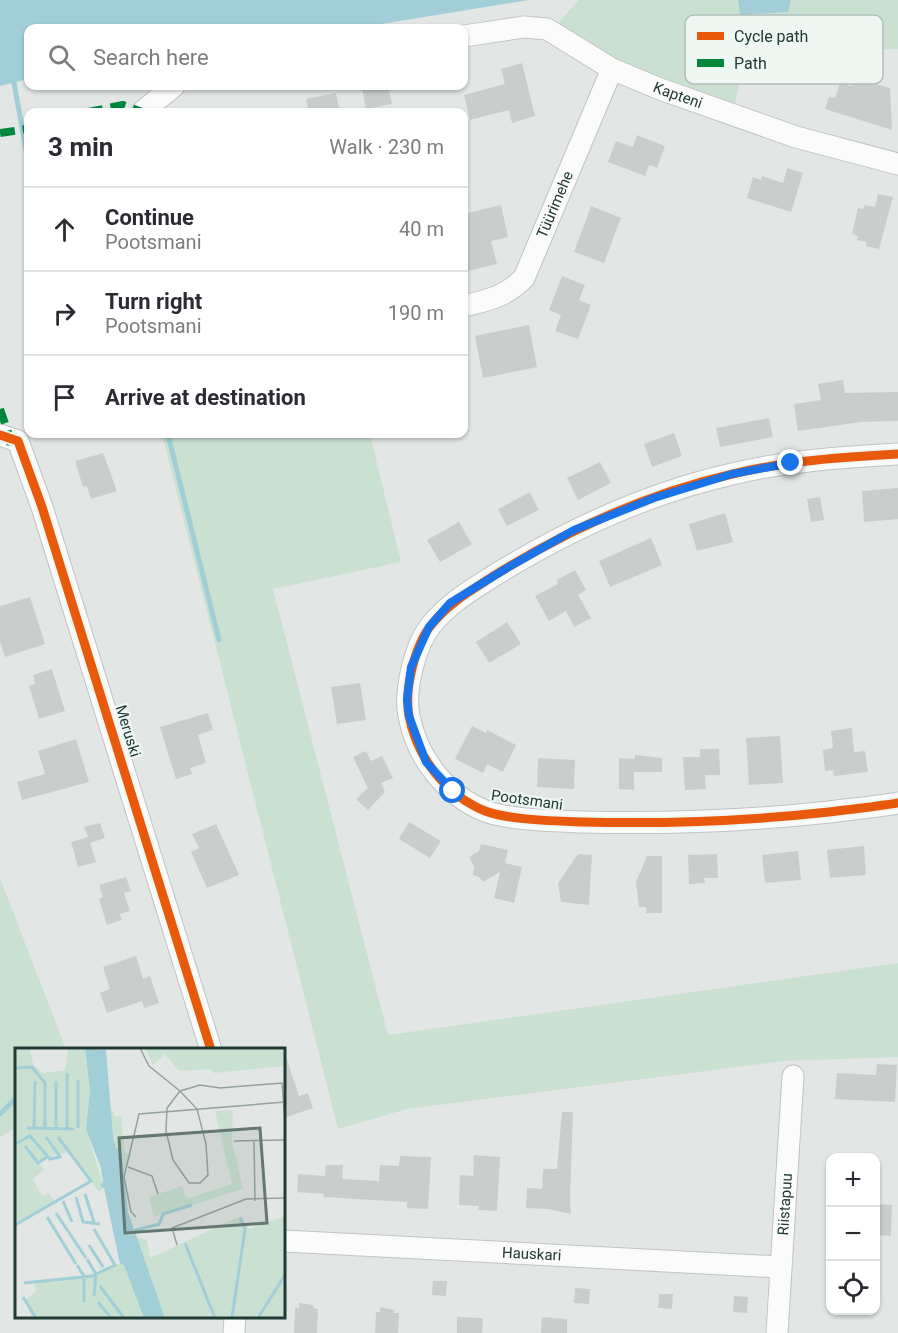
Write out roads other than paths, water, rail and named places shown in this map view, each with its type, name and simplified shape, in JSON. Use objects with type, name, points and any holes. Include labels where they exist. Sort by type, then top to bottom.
[{"type":"street","name":"Kapteni","points":[[468,35],[524,27],[547,29],[612,69],[660,89],[796,137],[898,164]]},
{"type":"street","name":"Tüürimehe","points":[[468,305],[494,299],[513,290],[524,278],[612,69]]},
{"type":"street","points":[[147,108],[169,90]]},
{"type":"street","name":"Meruski","points":[[0,435],[18,441],[42,507],[210,1048]]},
{"type":"street","name":"Pootsmani","points":[[898,454],[791,463],[732,474],[654,498],[574,530],[450,603],[429,627],[411,667],[407,699],[409,716],[426,762],[453,791],[474,806],[489,812],[558,821],[682,822],[776,818],[898,803]]},
{"type":"street","name":"Riistapuu","points":[[777,1333],[793,1076]]},
{"type":"street","name":"Hauskari","points":[[285,1241],[780,1267]]},
{"type":"street","points":[[234,1333],[235,1318]]},
{"type":"water","points":[[0,0],[529,0],[381,24],[24,24],[24,80],[0,86]]},
{"type":"water","points":[[738,0],[791,0],[788,12],[740,15]]},
{"type":"waterway","points":[[13,77],[24,139]]},
{"type":"waterway","points":[[169,438],[219,640]]},
{"type":"waterway","points":[[0,1114],[15,1099]]}]
